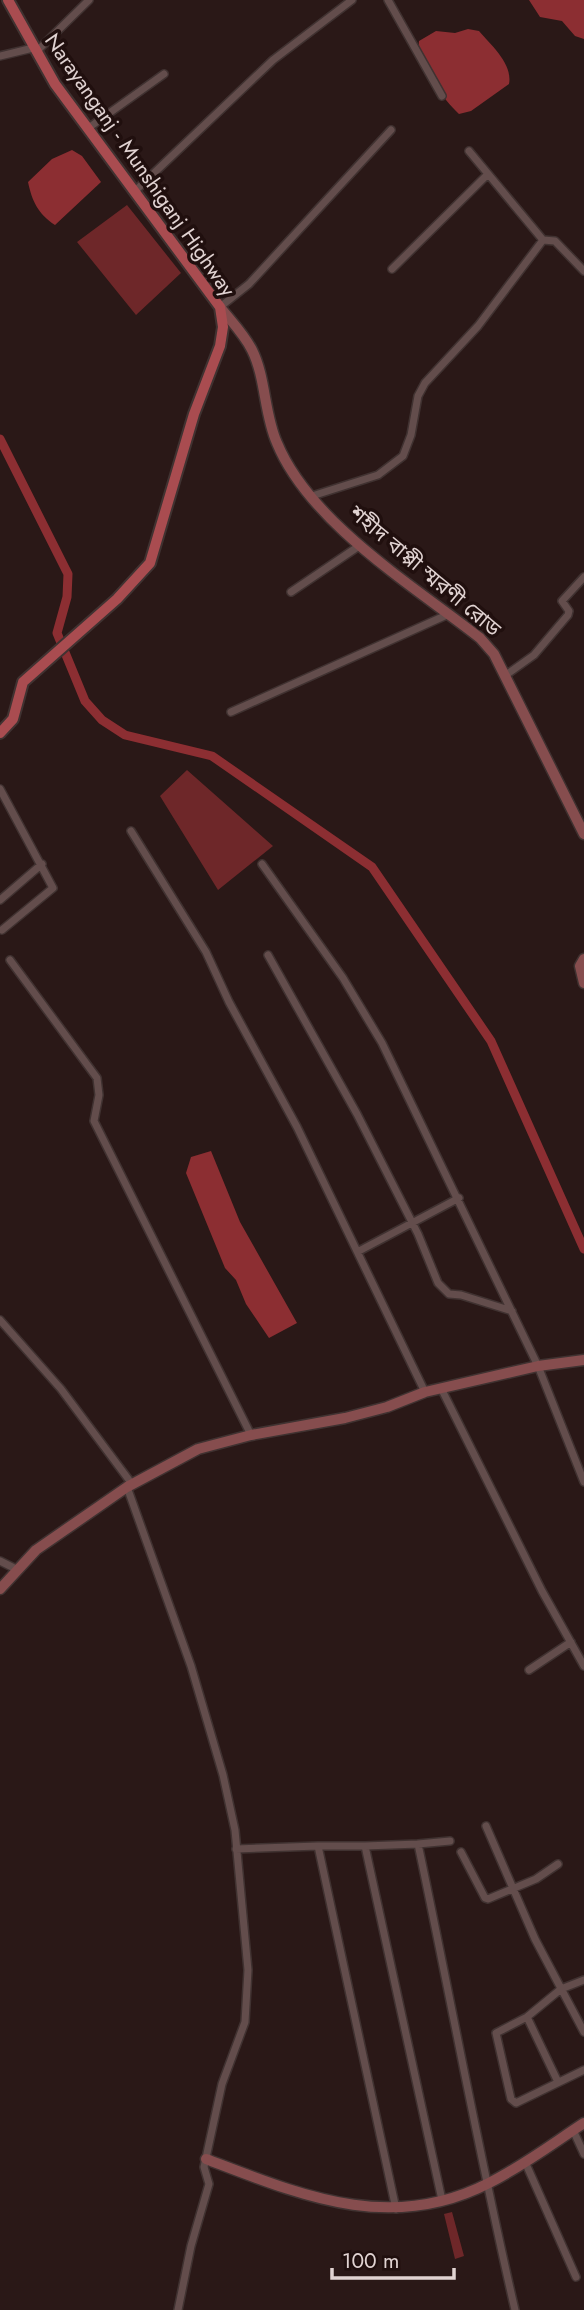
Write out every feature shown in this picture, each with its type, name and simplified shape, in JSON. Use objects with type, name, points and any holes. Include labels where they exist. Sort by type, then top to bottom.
[{"type":"main road","name":"Narayanganj - Munshiganj Highway","points":[[0,733],[13,719],[23,682],[138,578],[149,563],[194,414],[220,346],[223,327],[220,307],[87,129],[34,50],[8,0]]},
{"type":"street","points":[[0,56],[34,50],[89,0]]},
{"type":"street","points":[[134,192],[273,60],[352,0]]},
{"type":"street","points":[[388,0],[442,96]]},
{"type":"street","points":[[87,129],[164,74]]},
{"type":"street","points":[[220,307],[249,284],[391,130]]},
{"type":"street","points":[[469,151],[543,240],[555,241],[584,271]]},
{"type":"street","points":[[392,269],[488,174]]},
{"type":"street","points":[[312,496],[378,475],[403,456],[411,435],[418,396],[425,383],[478,326],[543,240]]},
{"type":"street","name":"শহীদ বাপ্পী স্মরণী রোড","points":[[220,307],[252,350],[276,443],[312,496],[359,546],[480,638],[506,675],[584,834]]},
{"type":"street","points":[[291,592],[359,546]]},
{"type":"street","points":[[506,675],[529,661],[568,615],[569,611],[562,601],[584,577]]},
{"type":"street","points":[[231,712],[449,614]]},
{"type":"street","points":[[0,789],[42,864],[52,891],[2,930]]},
{"type":"street","points":[[131,831],[206,952],[359,1251],[425,1392]]},
{"type":"street","points":[[0,901],[42,864]]},
{"type":"street","points":[[262,864],[343,978],[382,1043],[538,1366],[584,1482]]},
{"type":"street","points":[[268,955],[357,1114],[438,1283],[449,1294],[512,1311]]},
{"type":"street","points":[[584,959],[580,966],[584,983]]},
{"type":"street","points":[[10,960],[97,1078],[99,1095],[94,1121],[251,1435]]},
{"type":"street","points":[[359,1251],[459,1198]]},
{"type":"street","points":[[0,1320],[3,1329],[61,1389],[129,1485],[191,1666],[223,1775],[236,1849],[248,1970],[245,2022],[222,2084],[204,2167],[209,2184],[191,2246],[178,2310]]},
{"type":"street","points":[[0,1589],[36,1550],[129,1485],[198,1449],[251,1435],[387,1407],[441,1388],[538,1366],[583,1360]]},
{"type":"street","points":[[441,1388],[584,1666]]},
{"type":"street","points":[[0,1561],[18,1570]]},
{"type":"street","points":[[529,1670],[571,1642]]},
{"type":"street","points":[[486,1826],[561,1989],[584,2032]]},
{"type":"street","points":[[236,1849],[418,1844],[450,1840]]},
{"type":"street","points":[[418,1844],[486,2185],[515,2310]]},
{"type":"street","points":[[318,1846],[397,2210]]},
{"type":"street","points":[[365,1846],[442,2200]]},
{"type":"street","points":[[461,1852],[485,1898],[494,1899],[536,1879],[558,1864]]},
{"type":"street","points":[[584,1980],[561,1989],[527,2017],[496,2033],[511,2099],[516,2103],[584,2070]]},
{"type":"street","points":[[527,2017],[558,2082]]},
{"type":"street","points":[[206,2159],[301,2194],[397,2210],[442,2200],[486,2185],[526,2164],[584,2123]]},
{"type":"street","points":[[573,2130],[584,2154]]},
{"type":"street","points":[[526,2164],[576,2277]]},
{"type":"shaded area","points":[[529,0],[584,0],[584,39],[575,36],[562,21],[540,17]]},
{"type":"shaded area","points":[[468,29],[479,31],[500,55],[508,69],[509,84],[471,111],[459,114],[426,70],[419,50],[419,41],[436,31],[455,33]]},
{"type":"shaded area","points":[[72,150],[82,156],[101,182],[55,225],[37,206],[28,182],[52,159]]},
{"type":"shaded area","points":[[127,205],[181,273],[136,315],[77,242]]},
{"type":"shaded area","points":[[187,770],[273,846],[218,890],[160,796]]},
{"type":"shaded area","points":[[211,1151],[240,1222],[297,1323],[269,1338],[246,1304],[236,1280],[225,1268],[186,1173],[191,1157]]},
{"type":"shaded area","points":[[452,2212],[464,2256],[455,2259],[444,2214]]},
{"type":"waterway","points":[[0,439],[68,574],[67,597],[57,633],[85,701],[102,720],[125,735],[212,756],[372,867],[491,1041],[584,1249]]}]
